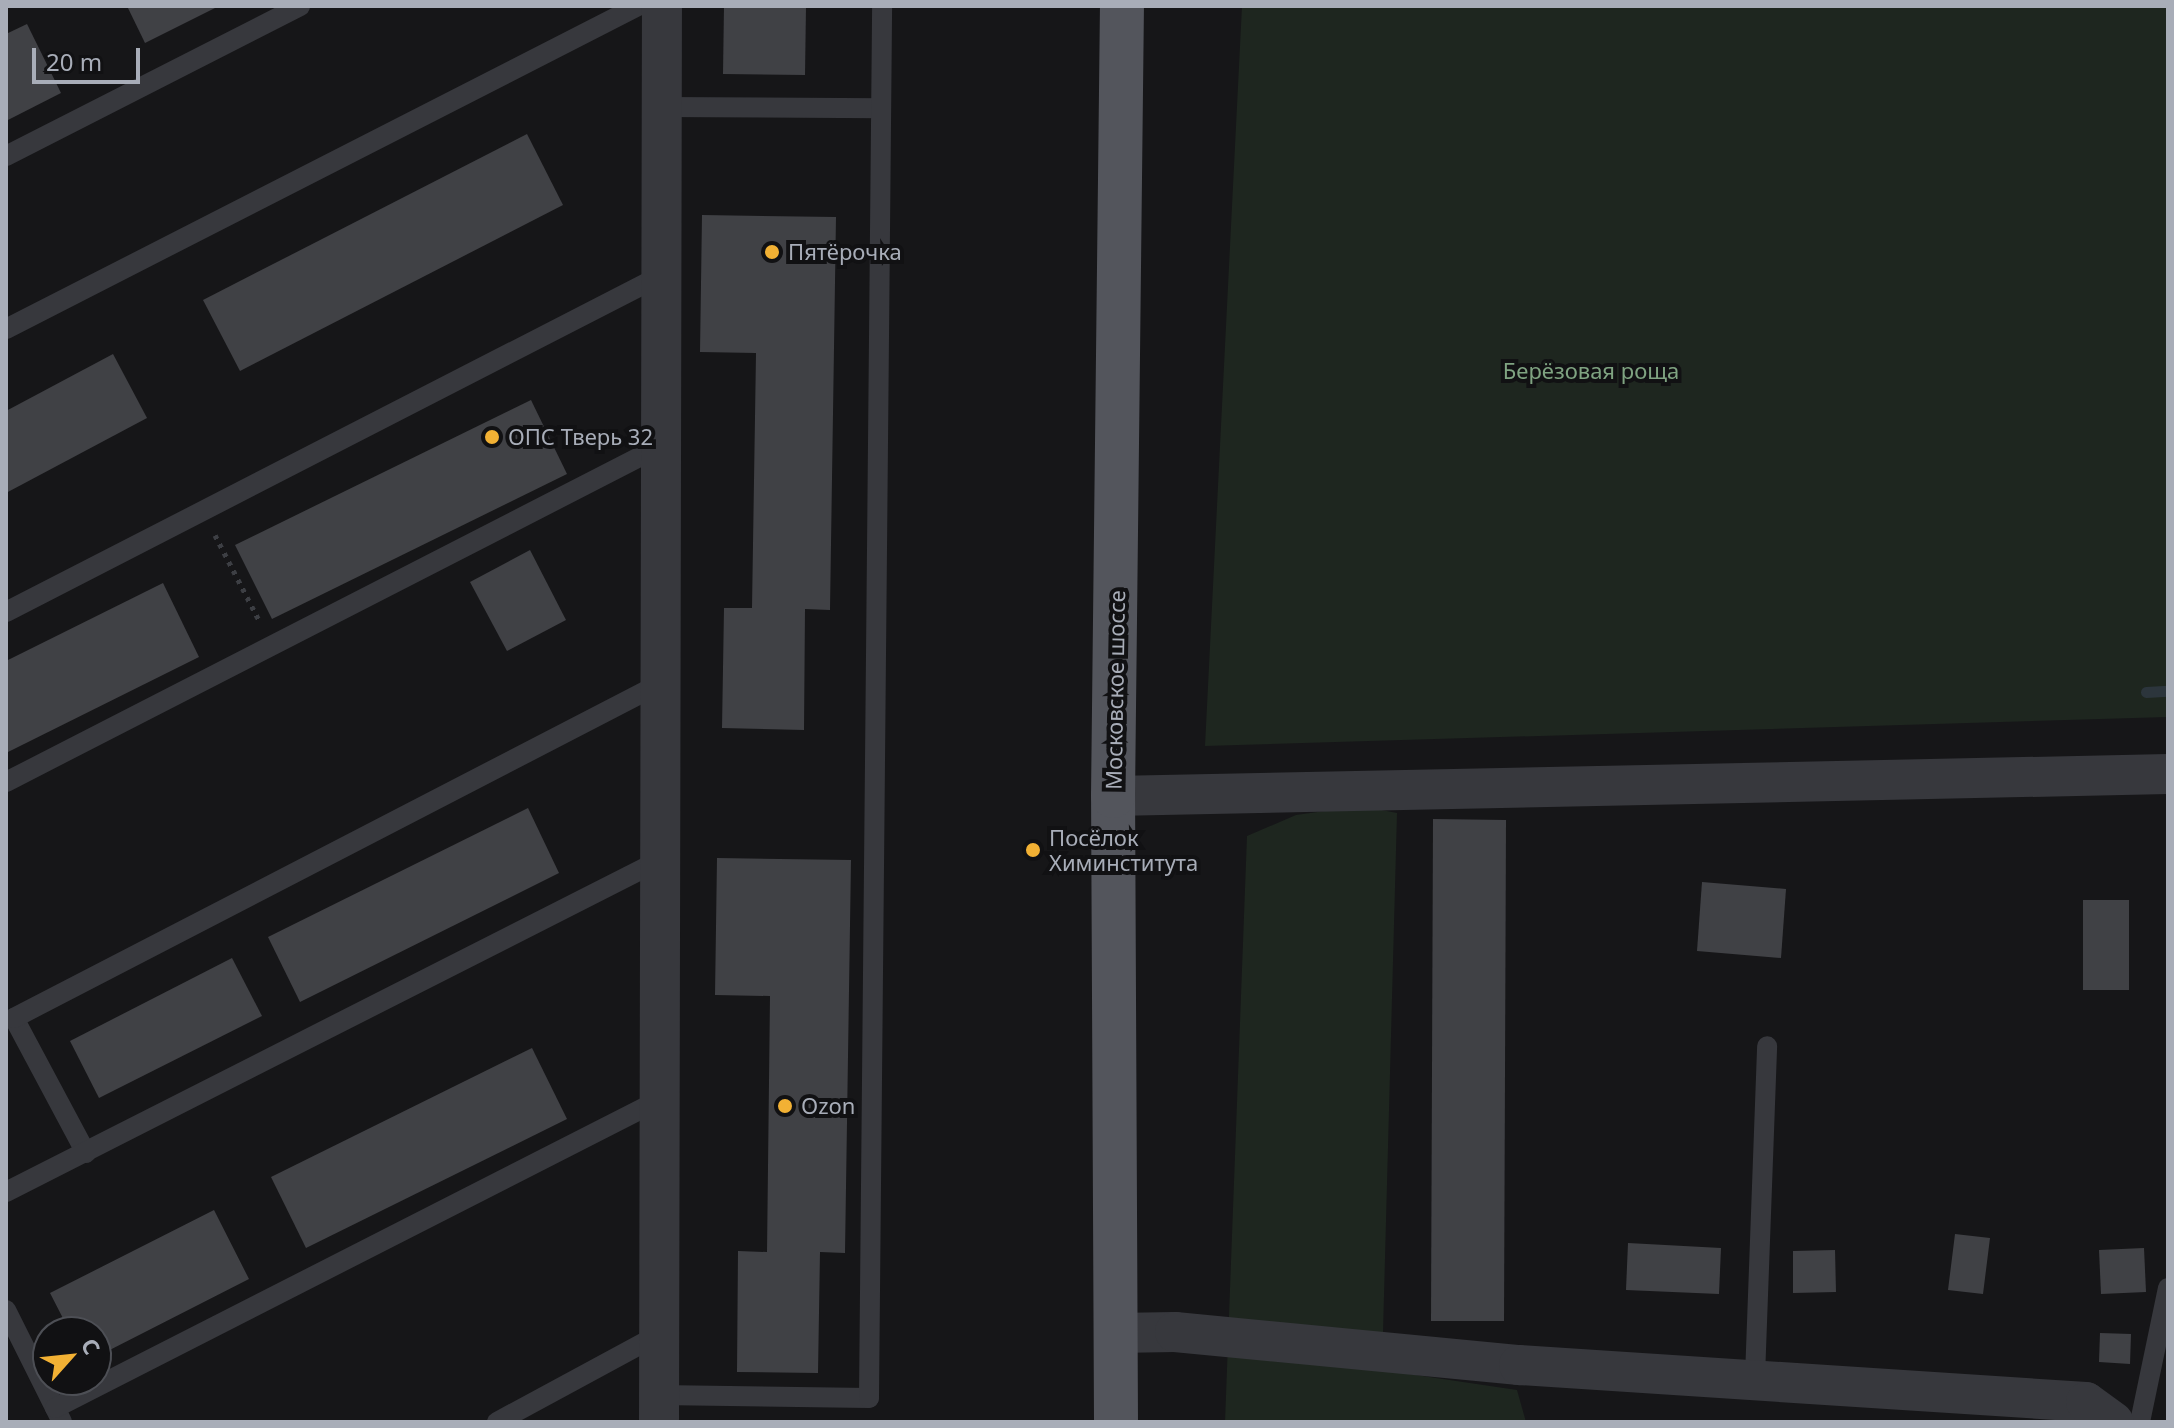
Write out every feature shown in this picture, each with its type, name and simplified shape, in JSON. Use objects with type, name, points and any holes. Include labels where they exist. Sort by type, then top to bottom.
[{"type":"main road","name":"Московское шоссе","points":[[1116,1422],[1113,796],[1122,6]]},
{"type":"street","points":[[659,1408],[662,6]]},
{"type":"street","points":[[1113,796],[2168,774]]},
{"type":"street","points":[[1115,1333],[1175,1332],[1519,1365],[1755,1377],[2086,1402],[2114,1422]]},
{"type":"lane","points":[[6,156],[300,6]]},
{"type":"lane","points":[[6,329],[638,6]]},
{"type":"lane","points":[[659,1408],[869,1398],[882,6]]},
{"type":"lane","points":[[662,107],[881,108]]},
{"type":"lane","points":[[6,612],[660,276]]},
{"type":"lane","points":[[6,782],[659,447]]},
{"type":"lane","points":[[86,1153],[10,1010],[661,683]]},
{"type":"lane","points":[[6,1192],[662,859]]},
{"type":"lane","points":[[1755,1377],[1767,1046]]},
{"type":"lane","points":[[7,1313],[59,1415],[661,1099]]},
{"type":"lane","points":[[2140,1422],[2168,1288]]},
{"type":"lane","points":[[497,1422],[660,1334]]},
{"type":"path","points":[[204,512],[273,647]]},
{"type":"green space","name":"Берёзовая роща","points":[[1242,6],[2168,6],[2168,717],[1205,746]]},
{"type":"green space","points":[[1361,806],[1397,813],[1382,1370],[1517,1390],[1526,1422],[1225,1422],[1247,836],[1296,815]]},
{"type":"building","points":[[127,6],[219,6],[145,43]]},
{"type":"building","points":[[724,6],[806,6],[805,75],[723,74]]},
{"type":"building","points":[[27,24],[61,93],[6,121],[6,34]]},
{"type":"building","points":[[527,134],[563,205],[240,371],[203,300]]},
{"type":"building","points":[[702,215],[836,217],[830,610],[805,609],[804,730],[722,728],[724,608],[752,608],[756,353],[700,352]]},
{"type":"building","points":[[113,354],[147,418],[6,493],[6,411]]},
{"type":"building","points":[[531,400],[567,474],[272,619],[235,545]]},
{"type":"building","points":[[530,550],[566,620],[507,651],[470,582]]},
{"type":"building","points":[[163,583],[199,657],[6,753],[6,661]]},
{"type":"building","points":[[528,808],[559,873],[300,1002],[268,937]]},
{"type":"building","points":[[1433,819],[1506,820],[1504,1321],[1431,1321]]},
{"type":"building","points":[[717,858],[851,860],[845,1253],[820,1252],[818,1373],[737,1372],[738,1251],[767,1252],[770,996],[715,995]]},
{"type":"building","points":[[1702,882],[1786,889],[1781,958],[1697,951]]},
{"type":"building","points":[[2083,900],[2129,900],[2129,990],[2083,990]]},
{"type":"building","points":[[232,958],[262,1016],[99,1098],[70,1041]]},
{"type":"building","points":[[532,1048],[567,1119],[306,1248],[271,1177]]},
{"type":"building","points":[[214,1210],[249,1279],[112,1349],[112,1316],[62,1316],[50,1293]]},
{"type":"building","points":[[1955,1234],[1990,1238],[1983,1294],[1948,1290]]},
{"type":"building","points":[[1628,1243],[1721,1248],[1719,1294],[1626,1290]]},
{"type":"building","points":[[2144,1248],[2146,1292],[2101,1294],[2099,1250]]},
{"type":"building","points":[[1835,1250],[1836,1292],[1793,1293],[1793,1251]]},
{"type":"building","points":[[2100,1333],[2131,1334],[2130,1364],[2099,1362]]},
{"type":"waterway","points":[[2146,692],[2168,691]]},
{"type":"place","name":"Пятёрочка","points":[[772,252]]},
{"type":"place","name":"ОПС Тверь 32","points":[[492,437]]},
{"type":"place","name":"Посёлок Химинститута","points":[[1033,850]]},
{"type":"place","name":"Ozon","points":[[785,1106]]}]
